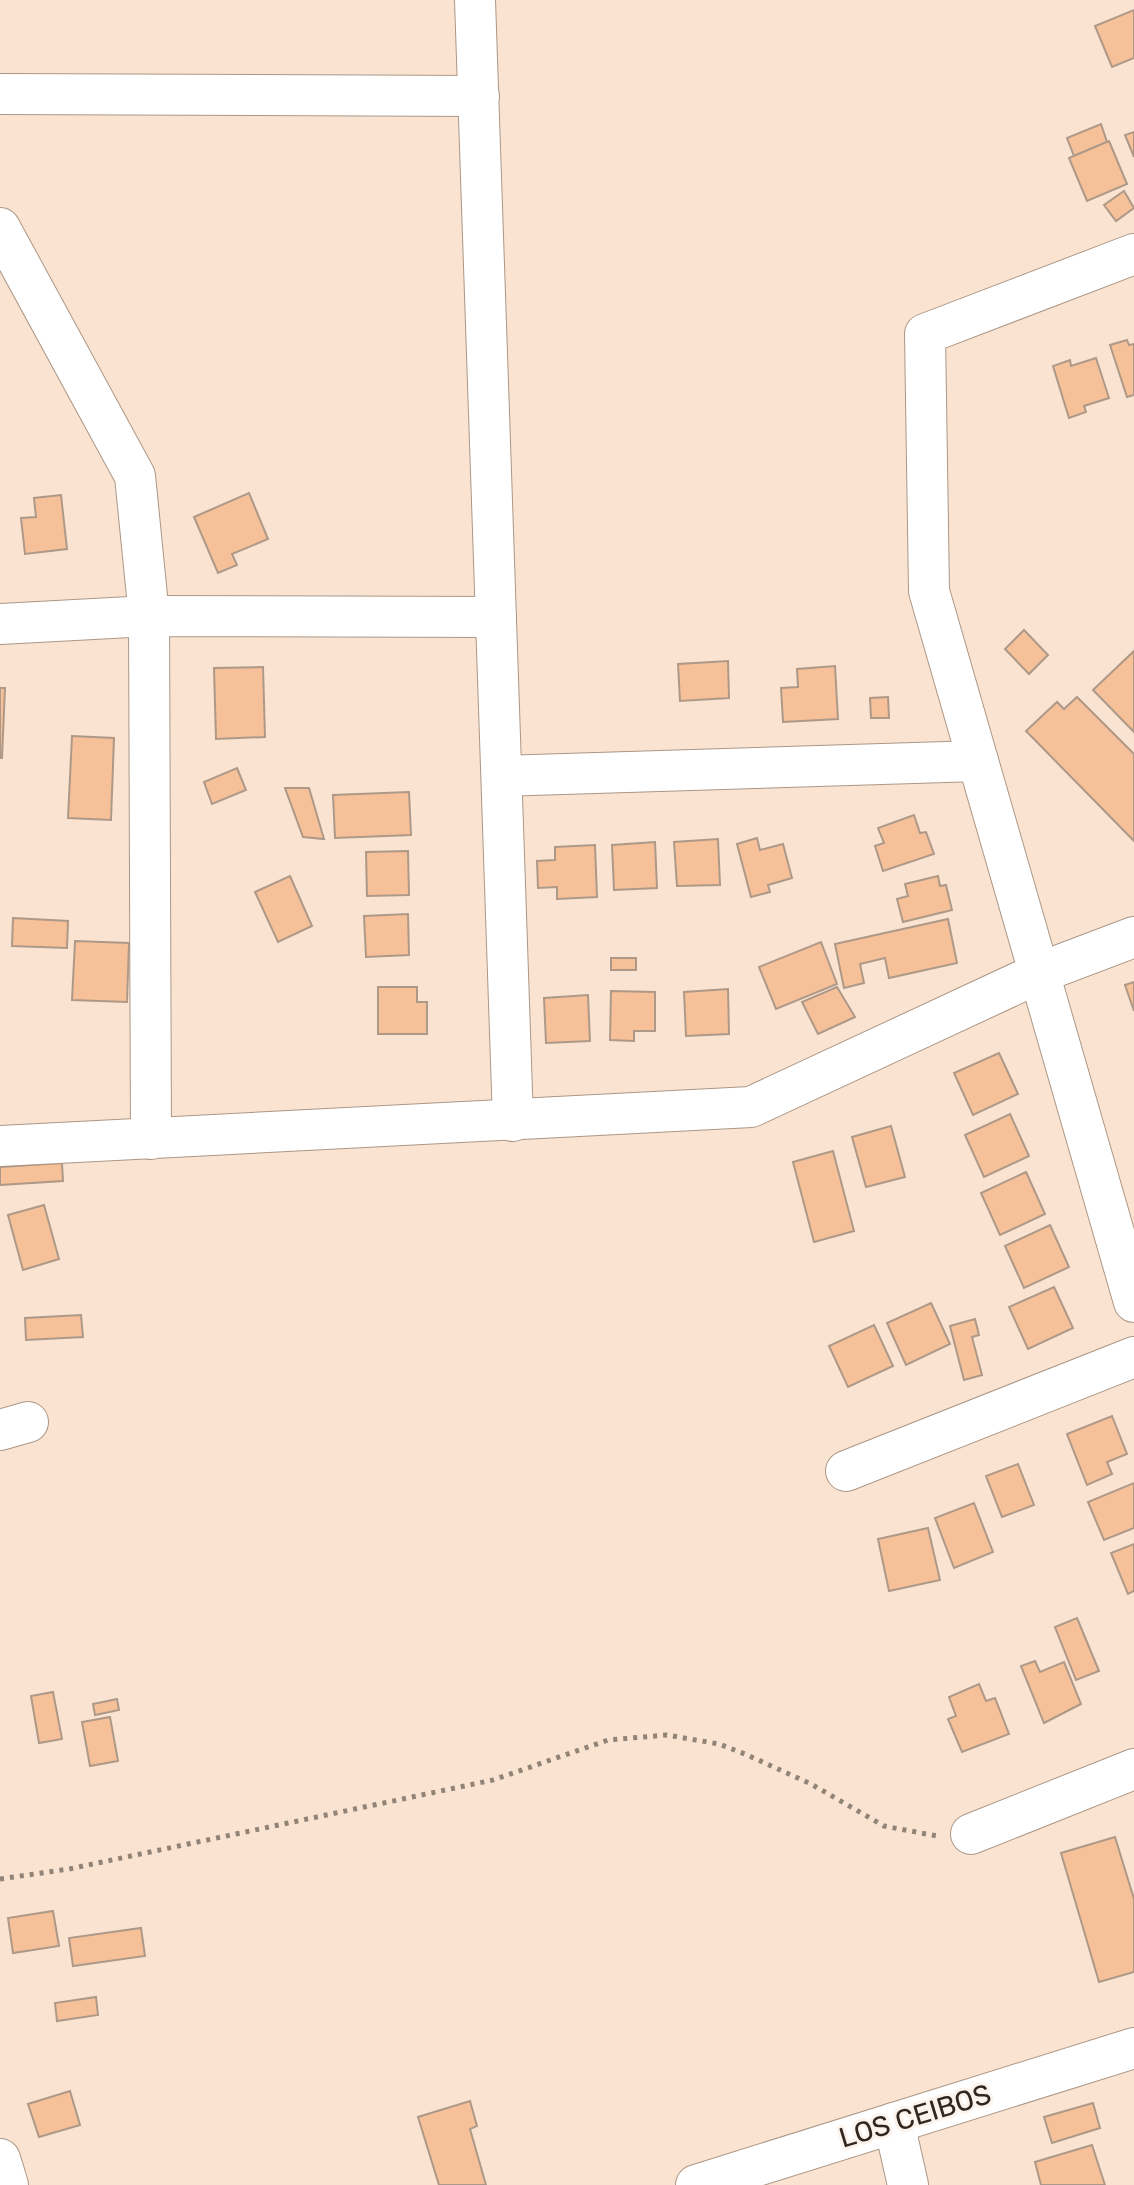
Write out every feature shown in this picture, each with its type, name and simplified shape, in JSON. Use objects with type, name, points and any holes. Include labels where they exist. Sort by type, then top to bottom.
[{"type":"street","points":[[475,0],[513,1121]]},
{"type":"street","points":[[0,94],[479,96]]},
{"type":"street","points":[[0,228],[135,476],[149,616],[151,1139]]},
{"type":"street","points":[[1134,254],[925,334],[929,591],[1134,1302]]},
{"type":"street","points":[[0,624],[149,616],[496,617]]},
{"type":"street","points":[[502,776],[978,761]]},
{"type":"street","points":[[0,1146],[751,1107],[1039,973],[1134,937]]},
{"type":"street","points":[[846,1471],[1134,1357]]},
{"type":"street","points":[[971,1834],[1134,1769]]},
{"type":"street","name":"LOS CEIBOS","points":[[696,2185],[1134,2048]]},
{"type":"street","points":[[894,2123],[908,2185]]},
{"type":"street","points":[[0,2159],[8,2185]]},
{"type":"path","points":[[0,1879],[69,1869],[493,1780],[557,1755],[608,1740],[667,1735],[719,1744],[771,1765],[884,1826],[926,1836],[971,1834]]},
{"type":"building","points":[[1134,10],[1134,58],[1112,67],[1095,26]]},
{"type":"building","points":[[1101,124],[1107,142],[1074,156],[1067,138]]},
{"type":"building","points":[[1134,132],[1134,157],[1125,135]]},
{"type":"building","points":[[1109,141],[1127,184],[1087,201],[1069,158]]},
{"type":"building","points":[[1124,191],[1134,208],[1116,221],[1104,205]]},
{"type":"building","points":[[1127,340],[1129,345],[1134,344],[1134,395],[1127,397],[1110,345]]},
{"type":"building","points":[[1096,358],[1109,398],[1084,406],[1086,412],[1069,418],[1053,366],[1070,360],[1071,366]]},
{"type":"building","points":[[249,493],[268,539],[232,554],[237,565],[218,573],[194,517]]},
{"type":"building","points":[[61,495],[67,549],[25,554],[21,518],[36,517],[34,498]]},
{"type":"building","points":[[1024,630],[1048,655],[1029,674],[1005,649]]},
{"type":"building","points":[[1134,651],[1134,732],[1093,690]]},
{"type":"building","points":[[728,661],[729,698],[680,701],[678,664]]},
{"type":"building","points":[[835,666],[838,719],[783,722],[781,688],[798,687],[797,669]]},
{"type":"building","points":[[263,667],[265,737],[216,739],[214,668]]},
{"type":"building","points":[[0,688],[5,688],[2,758],[0,758]]},
{"type":"building","points":[[888,697],[889,718],[871,718],[870,698]]},
{"type":"building","points":[[1077,697],[1134,754],[1134,841],[1026,731],[1057,702],[1064,709]]},
{"type":"building","points":[[72,736],[114,738],[111,820],[68,818]]},
{"type":"building","points":[[237,768],[246,790],[212,804],[204,782]]},
{"type":"building","points":[[285,788],[309,788],[324,839],[303,837]]},
{"type":"building","points":[[409,792],[411,835],[335,838],[333,795]]},
{"type":"building","points":[[914,815],[920,833],[926,832],[934,854],[883,871],[875,846],[884,843],[878,828]]},
{"type":"building","points":[[757,838],[760,850],[783,844],[792,878],[768,885],[770,892],[751,897],[737,844]]},
{"type":"building","points":[[718,839],[720,885],[677,886],[674,842]]},
{"type":"building","points":[[655,842],[657,888],[614,890],[612,845]]},
{"type":"building","points":[[595,845],[597,897],[557,899],[557,887],[538,888],[537,861],[555,860],[555,847]]},
{"type":"building","points":[[408,851],[409,895],[367,896],[366,852]]},
{"type":"building","points":[[290,876],[312,926],[278,942],[255,892]]},
{"type":"building","points":[[938,876],[940,886],[946,885],[952,910],[903,922],[897,899],[908,896],[905,884]]},
{"type":"building","points":[[408,914],[409,955],[366,957],[364,916]]},
{"type":"building","points":[[13,918],[68,921],[67,948],[12,946]]},
{"type":"building","points":[[948,919],[957,963],[889,978],[885,958],[860,964],[864,983],[844,988],[835,944]]},
{"type":"building","points":[[75,941],[129,943],[127,1002],[72,1000]]},
{"type":"building","points":[[821,942],[837,984],[776,1009],[759,967]]},
{"type":"building","points":[[611,958],[636,958],[636,970],[611,970]]},
{"type":"building","points":[[1134,982],[1134,1011],[1125,985]]},
{"type":"building","points":[[378,987],[417,987],[417,1002],[427,1002],[427,1034],[378,1034]]},
{"type":"building","points":[[837,987],[855,1017],[818,1034],[802,1002]]},
{"type":"building","points":[[728,989],[729,1034],[686,1036],[684,992]]},
{"type":"building","points":[[611,991],[655,992],[655,1031],[634,1031],[634,1041],[610,1040]]},
{"type":"building","points":[[588,995],[590,1041],[546,1043],[544,998]]},
{"type":"building","points":[[999,1053],[1018,1094],[973,1115],[954,1073]]},
{"type":"building","points":[[1010,1114],[1029,1156],[984,1177],[965,1135]]},
{"type":"building","points":[[891,1126],[905,1177],[866,1187],[852,1137]]},
{"type":"building","points":[[833,1151],[854,1231],[814,1242],[793,1162]]},
{"type":"building","points":[[62,1163],[63,1181],[0,1185],[0,1167]]},
{"type":"building","points":[[1026,1172],[1045,1214],[1000,1235],[981,1193]]},
{"type":"building","points":[[44,1205],[59,1259],[23,1270],[8,1215]]},
{"type":"building","points":[[1050,1225],[1069,1267],[1024,1288],[1005,1246]]},
{"type":"building","points":[[1054,1287],[1073,1328],[1028,1349],[1009,1307]]},
{"type":"building","points":[[931,1303],[950,1344],[906,1365],[887,1323]]},
{"type":"building","points":[[81,1315],[83,1337],[26,1340],[25,1318]]},
{"type":"building","points":[[975,1319],[979,1335],[972,1337],[982,1375],[964,1380],[950,1326]]},
{"type":"building","points":[[874,1325],[893,1366],[848,1387],[829,1346]]},
{"type":"building","points":[[1112,1416],[1127,1454],[1107,1462],[1112,1474],[1087,1485],[1067,1434]]},
{"type":"building","points":[[1018,1464],[1034,1505],[1002,1517],[986,1476]]},
{"type":"building","points":[[1134,1483],[1134,1528],[1104,1540],[1088,1502]]},
{"type":"building","points":[[974,1503],[993,1552],[954,1568],[935,1518]]},
{"type":"building","points":[[928,1528],[940,1580],[889,1591],[878,1539]]},
{"type":"building","points":[[1134,1544],[1134,1591],[1128,1594],[1111,1553]]},
{"type":"building","points":[[1077,1618],[1099,1671],[1076,1680],[1055,1627]]},
{"type":"building","points":[[1035,1661],[1040,1672],[1064,1662],[1081,1704],[1044,1723],[1021,1666]]},
{"type":"building","points":[[979,1684],[986,1701],[995,1698],[1009,1734],[962,1752],[948,1719],[956,1716],[949,1697]]},
{"type":"building","points":[[53,1692],[62,1739],[39,1743],[31,1696]]},
{"type":"building","points":[[117,1699],[119,1710],[95,1715],[93,1704]]},
{"type":"building","points":[[110,1717],[118,1761],[90,1766],[82,1722]]},
{"type":"building","points":[[1115,1837],[1134,1899],[1134,1972],[1099,1982],[1061,1853]]},
{"type":"building","points":[[53,1911],[59,1946],[13,1953],[8,1918]]},
{"type":"building","points":[[141,1928],[145,1956],[73,1966],[69,1938]]},
{"type":"building","points":[[96,1997],[98,2015],[57,2021],[55,2003]]},
{"type":"building","points":[[70,2091],[80,2125],[39,2137],[28,2104]]},
{"type":"building","points":[[470,2101],[477,2126],[470,2129],[486,2185],[439,2185],[418,2117]]},
{"type":"building","points":[[1093,2103],[1100,2128],[1052,2143],[1044,2117]]},
{"type":"building","points":[[1092,2145],[1105,2185],[1041,2185],[1035,2162]]}]
